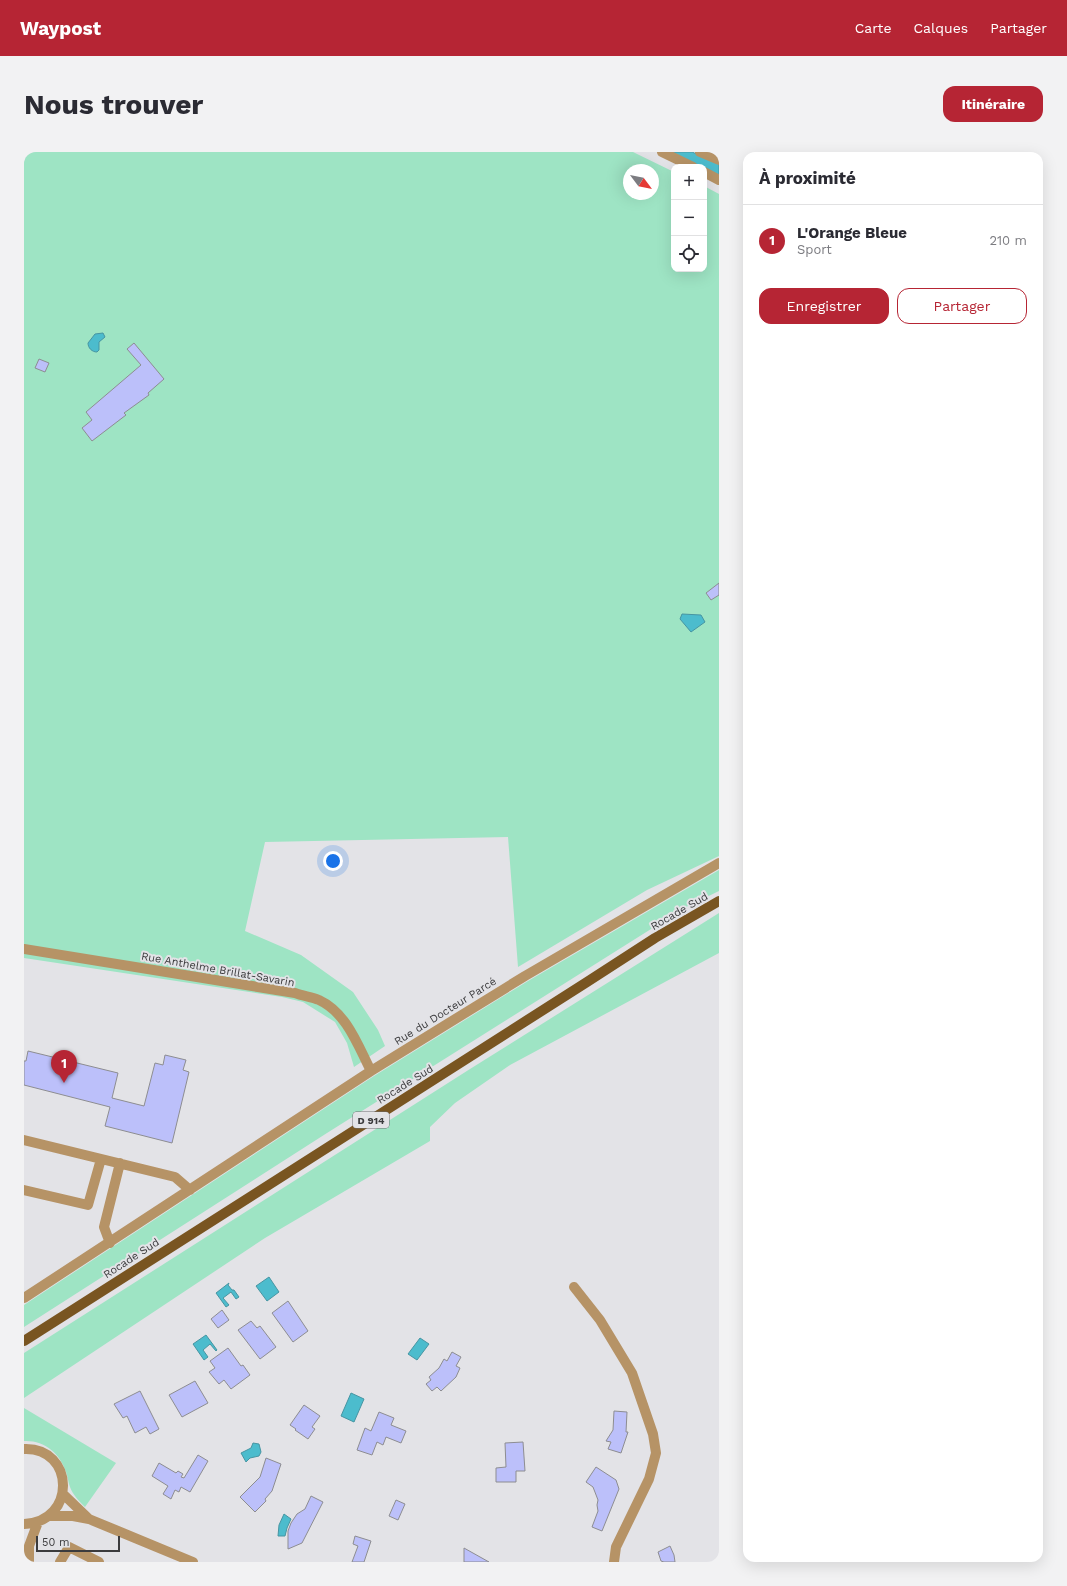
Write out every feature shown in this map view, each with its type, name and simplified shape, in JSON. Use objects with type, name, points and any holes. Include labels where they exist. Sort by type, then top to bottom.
[{"type":"main road","name":"Rocade Sud","points":[[24,1341],[655,938],[719,901]]},
{"type":"street","points":[[662,152],[687,164]]},
{"type":"street","points":[[700,152],[719,160]]},
{"type":"street","points":[[707,174],[719,180]]},
{"type":"street","name":"Rue du Docteur Parcé","points":[[24,1298],[371,1072],[525,976],[719,863]]},
{"type":"street","name":"Rue Anthelme Brillat-Savarin","points":[[24,948],[295,993],[319,1000],[336,1012],[350,1028],[371,1072]]},
{"type":"street","points":[[24,1140],[175,1177],[190,1190]]},
{"type":"street","points":[[24,1190],[88,1205],[101,1159]]},
{"type":"street","points":[[110,1243],[104,1227],[120,1163]]},
{"type":"street","points":[[574,1287],[600,1320],[632,1373],[653,1434],[656,1453],[649,1479],[616,1547],[614,1562]]},
{"type":"street","points":[[24,1450],[31,1449],[43,1453],[53,1460],[60,1470],[63,1482],[63,1494],[58,1506],[50,1516],[38,1522],[24,1524]]},
{"type":"street","points":[[63,1494],[89,1518]]},
{"type":"street","points":[[50,1516],[89,1518],[193,1562]]},
{"type":"street","points":[[29,1562],[26,1542],[38,1522]]},
{"type":"street","points":[[60,1562],[69,1547],[99,1562]]},
{"type":"green space","points":[[24,152],[633,152],[658,164],[623,164],[623,200],[659,200],[659,165],[671,171],[671,272],[707,272],[707,188],[719,194],[719,856],[647,890],[518,967],[508,837],[265,842],[245,931],[301,955],[353,992],[378,1030],[385,1046],[354,1067],[347,1043],[335,1022],[303,1002],[282,997],[24,958]]},
{"type":"green space","points":[[719,870],[719,891],[686,907],[327,1133],[24,1327],[24,1305],[374,1076],[528,981]]},
{"type":"green space","points":[[719,913],[719,953],[510,1065],[455,1103],[430,1127],[430,1141],[265,1238],[24,1398],[24,1353],[470,1069]]},
{"type":"green space","points":[[24,1408],[116,1463],[85,1507],[73,1493],[60,1459],[44,1445],[31,1441],[24,1441]]},
{"type":"water","points":[[669,152],[692,152],[719,164],[719,176],[707,170],[707,164],[694,164]]},
{"type":"water","points":[[103,333],[105,337],[99,342],[99,350],[95,352],[89,347],[88,343],[95,334]]},
{"type":"water","points":[[682,614],[701,615],[705,622],[691,632],[680,619]]},
{"type":"water","points":[[269,1277],[279,1292],[267,1301],[256,1286]]},
{"type":"water","points":[[229,1283],[228,1285],[239,1297],[236,1299],[231,1292],[223,1298],[229,1305],[226,1307],[216,1293]]},
{"type":"water","points":[[206,1335],[217,1350],[216,1351],[210,1344],[203,1350],[208,1357],[204,1360],[193,1344]]},
{"type":"water","points":[[420,1338],[429,1344],[417,1360],[408,1354]]},
{"type":"water","points":[[351,1393],[364,1399],[354,1422],[341,1416]]},
{"type":"water","points":[[253,1443],[259,1444],[261,1452],[259,1456],[250,1458],[246,1462],[241,1453],[251,1448]]},
{"type":"water","points":[[284,1514],[291,1519],[285,1536],[278,1536],[279,1525]]},
{"type":"building","points":[[134,343],[164,379],[148,393],[149,395],[124,413],[126,415],[92,441],[82,428],[92,420],[86,412],[141,365],[127,349]]},
{"type":"building","points":[[39,359],[49,363],[45,372],[35,368]]},
{"type":"building","points":[[719,583],[719,595],[711,600],[706,593]]},
{"type":"building","points":[[28,1051],[118,1073],[112,1098],[144,1106],[155,1063],[163,1065],[165,1055],[186,1060],[183,1070],[189,1072],[172,1143],[105,1126],[110,1107],[24,1085],[24,1061],[26,1061]]},
{"type":"building","points":[[288,1301],[308,1331],[293,1342],[272,1313]]},
{"type":"building","points":[[222,1310],[229,1320],[218,1328],[211,1319]]},
{"type":"building","points":[[251,1321],[257,1328],[260,1326],[276,1347],[260,1359],[238,1330]]},
{"type":"building","points":[[228,1348],[241,1366],[243,1365],[250,1375],[231,1389],[224,1380],[219,1384],[209,1372],[215,1368],[210,1361]]},
{"type":"building","points":[[452,1352],[461,1357],[456,1366],[460,1368],[456,1377],[441,1391],[437,1387],[432,1391],[426,1384],[431,1380],[429,1377],[439,1368],[444,1359],[447,1361]]},
{"type":"building","points":[[195,1381],[208,1403],[182,1417],[169,1395]]},
{"type":"building","points":[[140,1391],[159,1429],[150,1434],[146,1427],[135,1433],[127,1416],[123,1418],[114,1404]]},
{"type":"building","points":[[304,1405],[320,1416],[312,1427],[315,1429],[308,1439],[290,1425]]},
{"type":"building","points":[[614,1411],[627,1412],[626,1432],[628,1432],[621,1453],[608,1449],[611,1442],[606,1441],[613,1430]]},
{"type":"building","points":[[379,1412],[394,1418],[391,1425],[406,1431],[401,1443],[386,1437],[383,1445],[377,1442],[372,1455],[357,1450],[365,1428],[371,1431]]},
{"type":"building","points":[[523,1442],[525,1471],[516,1471],[516,1482],[496,1482],[496,1468],[506,1467],[505,1443]]},
{"type":"building","points":[[198,1455],[208,1461],[190,1492],[181,1487],[179,1492],[175,1490],[171,1499],[163,1494],[168,1486],[152,1476],[159,1463],[176,1473],[178,1471],[183,1474],[181,1477],[184,1478]]},
{"type":"building","points":[[266,1458],[281,1464],[272,1491],[265,1499],[266,1501],[255,1512],[240,1497],[260,1477]]},
{"type":"building","points":[[596,1467],[616,1480],[619,1489],[602,1531],[592,1527],[598,1511],[598,1500],[593,1487],[586,1482]]},
{"type":"building","points":[[311,1496],[323,1502],[302,1543],[288,1549],[288,1531],[291,1523],[297,1514],[305,1509]]},
{"type":"building","points":[[396,1500],[405,1504],[398,1520],[389,1516]]},
{"type":"building","points":[[355,1536],[371,1541],[364,1562],[352,1562],[358,1546],[353,1544]]},
{"type":"building","points":[[670,1546],[675,1562],[661,1561],[658,1552]]},
{"type":"building","points":[[464,1548],[489,1562],[464,1562]]},
{"type":"place","name":"L'Orange Bleue","points":[[64,1083]]}]
